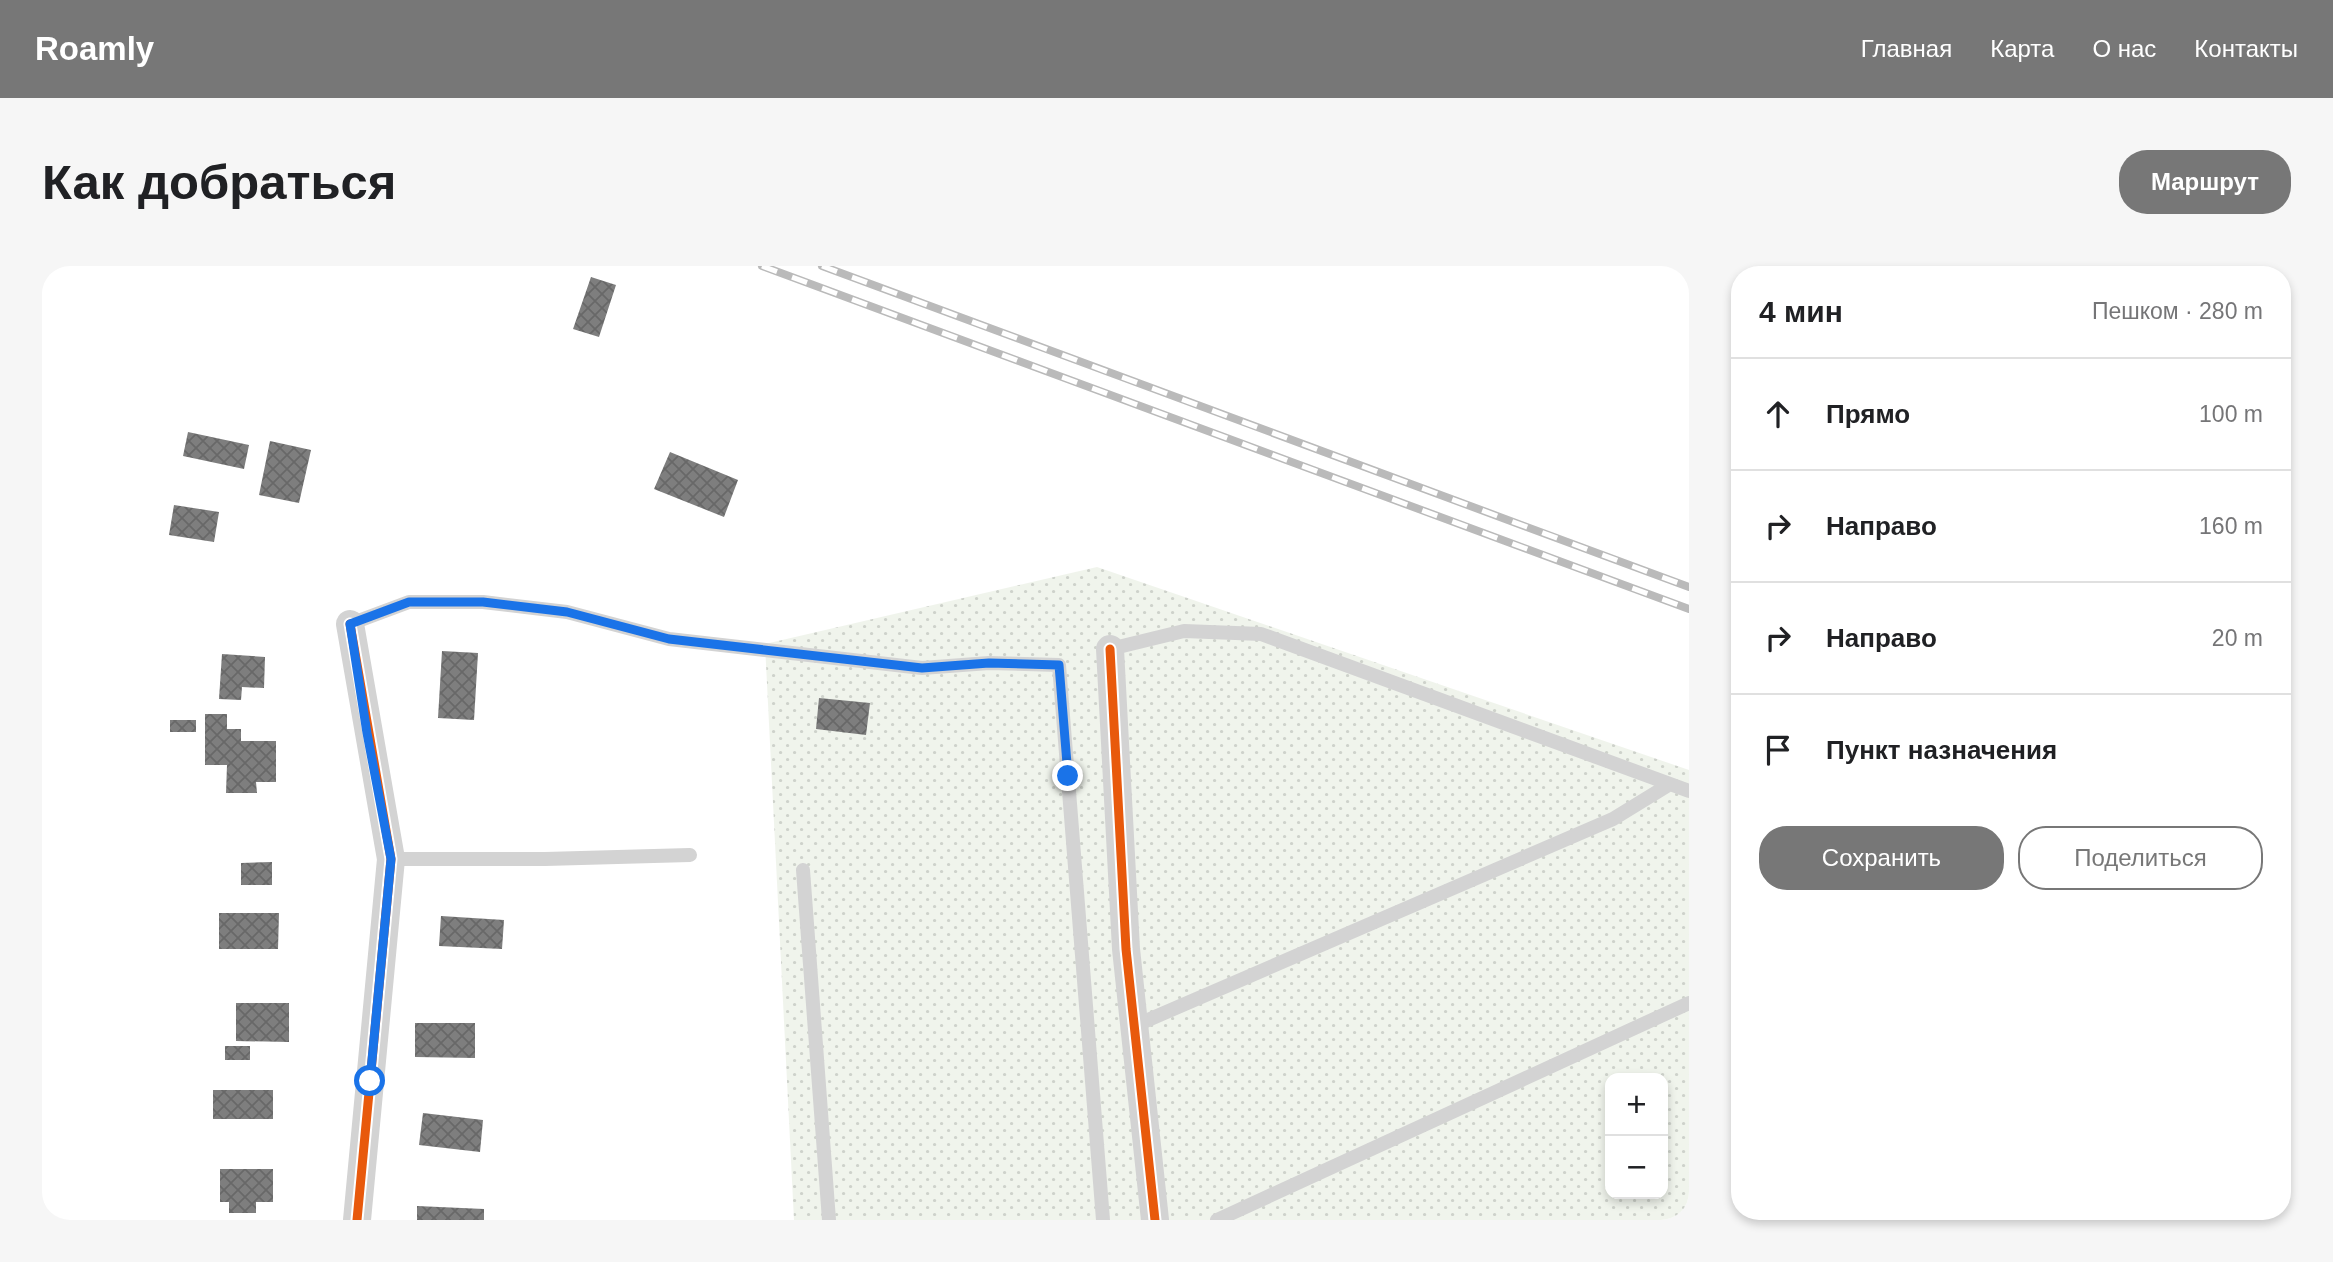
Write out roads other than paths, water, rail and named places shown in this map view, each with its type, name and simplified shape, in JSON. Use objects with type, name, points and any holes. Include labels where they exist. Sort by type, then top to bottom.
[{"type":"street","points":[[350,624],[391,859],[357,1220]]},
{"type":"street","points":[[1110,649],[1126,949],[1155,1220]]},
{"type":"lane","points":[[350,624],[409,602],[483,602],[567,612],[669,639],[922,668],[989,663],[1059,665],[1103,1220]]},
{"type":"lane","points":[[1110,649],[1184,631],[1261,634],[1689,791]]},
{"type":"lane","points":[[1134,1026],[1613,819],[1670,784]]},
{"type":"lane","points":[[391,859],[690,855]]},
{"type":"lane","points":[[803,870],[829,1220]]},
{"type":"lane","points":[[1217,1220],[1689,1003]]},
{"type":"railway","points":[[762,266],[1689,609]]},
{"type":"railway","points":[[822,266],[1689,587]]}]
